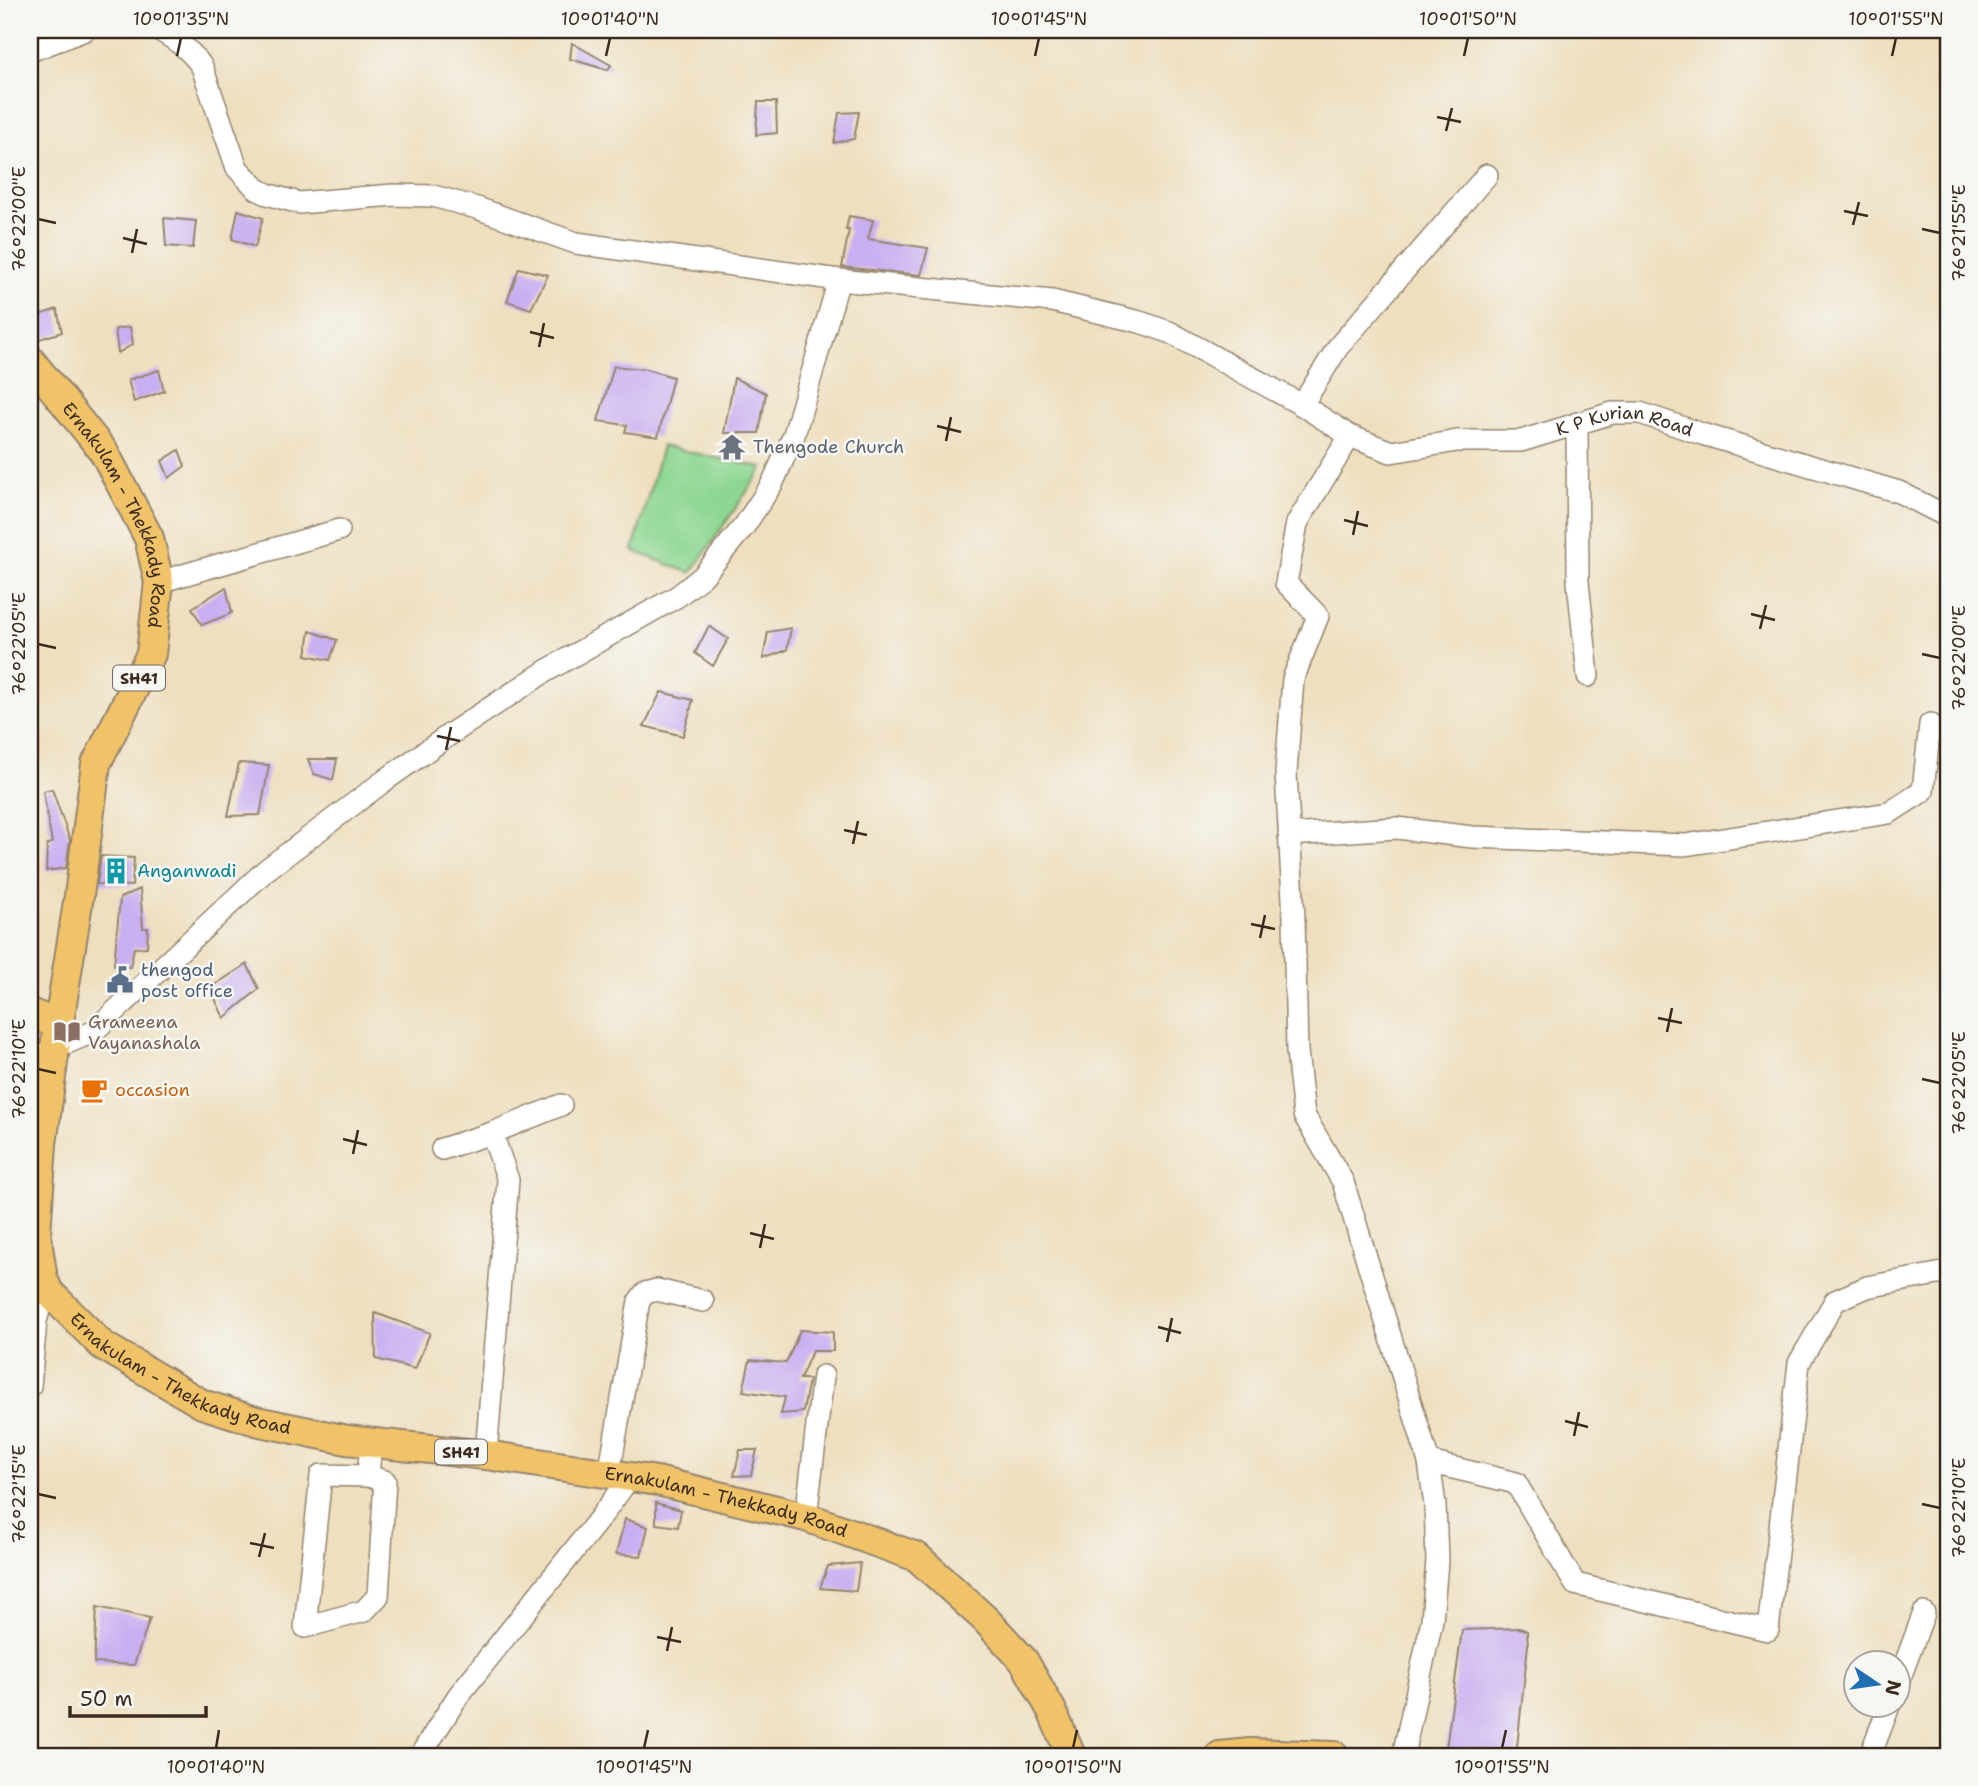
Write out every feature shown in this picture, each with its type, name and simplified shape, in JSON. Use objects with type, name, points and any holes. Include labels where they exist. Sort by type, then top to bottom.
[{"type":"main road","name":"Ernakulam - Thekkady Road","points":[[30,360],[104,452],[149,538],[159,582],[151,653],[96,764],[42,1144],[36,1234],[40,1278],[49,1292],[102,1345],[202,1404],[256,1421],[346,1440],[486,1455],[657,1481],[806,1517],[917,1557],[986,1620],[1024,1661],[1052,1711],[1071,1756]]},
{"type":"main road","points":[[30,1013],[57,1036]]},
{"type":"main road","points":[[1220,1756],[1250,1753],[1335,1756]]},
{"type":"street","points":[[30,51],[85,30]]},
{"type":"street","name":"K P Kurian Road","points":[[159,30],[176,40],[202,67],[237,169],[267,194],[299,203],[393,195],[433,196],[477,208],[576,243],[839,280],[1052,301],[1140,321],[1169,332],[1302,405],[1350,436],[1391,452],[1457,441],[1521,441],[1612,413],[1640,413],[1899,492],[1948,517]]},
{"type":"street","points":[[1302,405],[1338,347],[1488,175]]},
{"type":"street","points":[[30,1064],[57,1036],[93,1032],[266,870],[384,781],[545,671],[678,596],[703,576],[745,525],[772,484],[794,435],[839,280]]},
{"type":"street","points":[[1577,423],[1578,582],[1588,676]]},
{"type":"street","points":[[1350,436],[1297,523],[1286,583],[1318,616],[1293,678],[1286,773],[1294,918],[1297,1051],[1304,1115],[1343,1182],[1429,1462],[1435,1505],[1437,1561],[1433,1608],[1404,1756]]},
{"type":"street","points":[[159,582],[339,530]]},
{"type":"street","points":[[1289,835],[1397,828],[1472,836],[1685,845],[1889,813],[1923,791],[1930,724]]},
{"type":"street","points":[[442,1149],[492,1133],[561,1105]]},
{"type":"street","points":[[486,1455],[508,1180],[492,1133]]},
{"type":"street","points":[[1429,1462],[1516,1483],[1575,1584],[1768,1630],[1799,1363],[1835,1301],[1867,1287],[1948,1272]]},
{"type":"street","points":[[30,1387],[40,1278]]},
{"type":"street","points":[[420,1756],[458,1696],[600,1518],[619,1475],[639,1301],[645,1293],[657,1290],[703,1301]]},
{"type":"street","points":[[806,1517],[823,1376]]},
{"type":"street","points":[[368,1476],[370,1443]]},
{"type":"street","points":[[321,1475],[368,1476],[385,1481],[378,1596],[364,1611],[305,1628],[321,1475]]},
{"type":"street","points":[[1910,1650],[1924,1614]]},
{"type":"street","points":[[1870,1756],[1884,1720]]},
{"type":"green space","points":[[662,446],[763,468],[691,573],[633,551]]},
{"type":"building","points":[[572,43],[611,65],[608,70],[570,59]]},
{"type":"building","points":[[758,102],[776,102],[777,133],[756,135]]},
{"type":"building","points":[[859,112],[854,139],[834,143],[839,113]]},
{"type":"building","points":[[238,210],[263,218],[255,247],[232,239]]},
{"type":"building","points":[[849,216],[873,220],[868,239],[928,248],[921,275],[842,267]]},
{"type":"building","points":[[164,218],[196,221],[193,248],[166,246]]},
{"type":"building","points":[[519,268],[548,275],[531,309],[507,301]]},
{"type":"building","points":[[57,309],[62,332],[30,342],[30,318]]},
{"type":"building","points":[[130,327],[133,344],[118,353],[115,329]]},
{"type":"building","points":[[614,366],[642,368],[673,377],[658,437],[625,432],[627,425],[598,421]]},
{"type":"building","points":[[159,370],[164,391],[134,402],[128,380]]},
{"type":"building","points":[[734,378],[766,393],[759,433],[724,433]]},
{"type":"building","points":[[179,450],[185,466],[169,478],[162,461]]},
{"type":"building","points":[[226,587],[232,613],[202,625],[192,608]]},
{"type":"building","points":[[709,626],[728,639],[713,666],[695,653]]},
{"type":"building","points":[[791,628],[787,650],[763,659],[768,632]]},
{"type":"building","points":[[310,631],[337,640],[330,660],[306,655]]},
{"type":"building","points":[[661,692],[693,700],[683,736],[644,726]]},
{"type":"building","points":[[308,759],[337,759],[333,780],[314,774]]},
{"type":"building","points":[[239,763],[269,765],[260,815],[228,816]]},
{"type":"building","points":[[52,789],[70,840],[66,868],[46,871],[47,844],[52,843],[43,791]]},
{"type":"building","name":"Anganwadi","points":[[101,856],[134,858],[132,886],[97,884]]},
{"type":"building","points":[[140,889],[143,928],[148,928],[147,947],[134,948],[130,967],[114,965],[120,898]]},
{"type":"building","points":[[247,964],[259,989],[224,1018],[210,988]]},
{"type":"building","points":[[375,1313],[430,1333],[415,1369],[376,1359]]},
{"type":"building","points":[[800,1330],[833,1332],[833,1351],[812,1351],[800,1379],[809,1379],[803,1412],[781,1414],[785,1397],[743,1391],[750,1360],[786,1363]]},
{"type":"building","points":[[740,1450],[757,1450],[751,1475],[734,1476]]},
{"type":"building","points":[[656,1503],[681,1510],[678,1527],[656,1524]]},
{"type":"building","points":[[625,1519],[648,1527],[641,1556],[616,1554]]},
{"type":"building","points":[[860,1563],[856,1591],[820,1588],[828,1566]]},
{"type":"building","points":[[97,1607],[150,1618],[134,1665],[94,1663]]},
{"type":"building","points":[[1520,1628],[1527,1631],[1528,1645],[1516,1756],[1445,1756],[1462,1630]]},
{"type":"place","name":"Thengode Church","points":[[732,447]]},
{"type":"place","name":"Anganwadi","points":[[116,871]]},
{"type":"place","name":"thengod post office","points":[[120,980]]},
{"type":"place","name":"Grameena Vayanashala","points":[[67,1032]]},
{"type":"place","name":"occasion","points":[[94,1090]]}]
